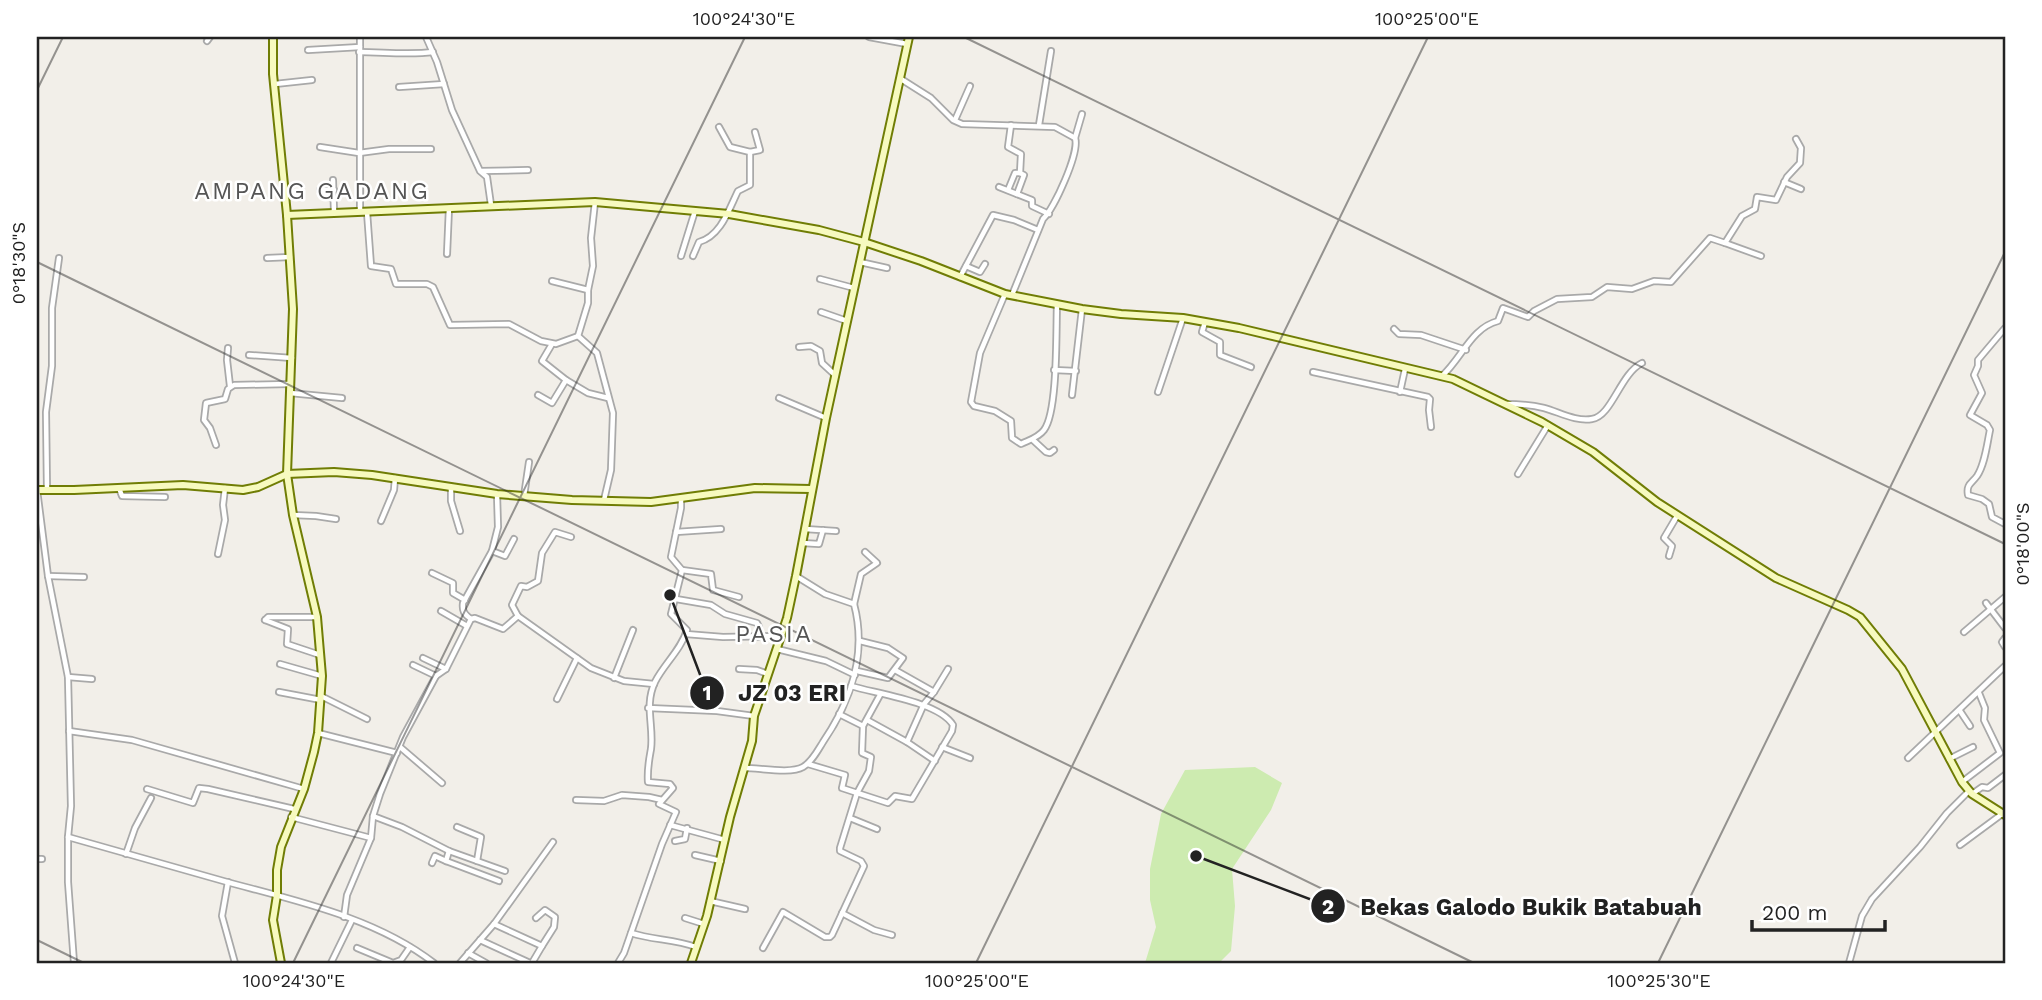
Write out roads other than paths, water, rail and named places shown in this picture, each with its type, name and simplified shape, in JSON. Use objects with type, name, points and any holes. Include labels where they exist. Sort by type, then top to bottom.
[{"type":"street","points":[[273,37],[272,57],[290,257],[292,358],[287,474],[293,515],[317,617],[321,655],[318,733],[304,789],[291,817],[279,859],[273,920],[281,963]]},
{"type":"street","points":[[360,37],[359,153],[363,211],[371,266],[391,270],[396,284],[427,284],[433,287],[450,325],[509,324],[552,344],[560,344],[578,336],[587,309],[593,266],[591,238],[595,202]]},
{"type":"street","points":[[426,37],[452,110],[480,172],[487,177],[491,205]]},
{"type":"street","points":[[691,963],[704,924],[752,741],[754,716],[777,649],[796,576],[835,375],[901,79],[908,40],[869,37]]},
{"type":"street","points":[[308,50],[359,49],[417,54],[433,52]]},
{"type":"street","points":[[1039,125],[1051,51]]},
{"type":"street","points":[[901,79],[931,98],[955,121],[965,124],[1055,127],[1075,138]]},
{"type":"street","points":[[275,84],[312,80]]},
{"type":"street","points":[[399,87],[444,84]]},
{"type":"street","points":[[955,121],[970,86]]},
{"type":"street","points":[[1057,304],[1049,422],[1042,433],[1019,443],[1012,438],[1012,422],[995,411],[971,402],[980,353],[1042,219],[1049,214],[1076,150],[1075,138],[1082,114]]},
{"type":"street","points":[[1011,125],[1008,147],[1021,154],[1020,173],[1024,175],[1017,194]]},
{"type":"street","points":[[719,127],[730,147],[750,152],[760,150],[755,132]]},
{"type":"street","points":[[1725,243],[1742,216],[1755,209],[1756,198],[1776,200],[1802,159],[1801,148],[1796,139]]},
{"type":"street","points":[[320,147],[359,153],[389,149],[432,149]]},
{"type":"street","points":[[694,256],[699,242],[709,239],[729,214],[736,193],[750,185],[750,152]]},
{"type":"street","points":[[480,172],[528,170]]},
{"type":"street","points":[[1009,190],[1016,173],[1020,173]]},
{"type":"street","points":[[333,180],[334,212]]},
{"type":"street","points":[[1787,183],[1801,190]]},
{"type":"street","points":[[999,187],[1032,200],[1032,206],[1049,214]]},
{"type":"street","points":[[320,190],[334,190]]},
{"type":"street","points":[[287,215],[595,202],[729,214],[819,230],[864,242],[1008,294],[1082,309],[1205,321],[1462,383],[1548,425],[1593,452],[1677,516],[1776,578],[1860,617],[1897,661],[1962,782],[1971,792],[2004,814],[1960,845]]},
{"type":"street","points":[[447,254],[449,207]]},
{"type":"street","points":[[681,256],[695,210]]},
{"type":"street","points":[[960,276],[993,215],[1038,230]]},
{"type":"street","points":[[1441,376],[1454,365],[1478,331],[1498,321],[1504,308],[1528,317],[1534,310],[1557,299],[1592,297],[1611,287],[1632,289],[1654,281],[1671,282],[1710,238],[1761,256]]},
{"type":"street","points":[[267,258],[290,257]]},
{"type":"street","points":[[47,491],[46,412],[52,366],[52,309],[59,258]]},
{"type":"street","points":[[860,262],[887,268]]},
{"type":"street","points":[[966,266],[981,272],[985,264]]},
{"type":"street","points":[[820,279],[854,288]]},
{"type":"street","points":[[552,281],[588,290]]},
{"type":"street","points":[[1072,395],[1082,309]]},
{"type":"street","points":[[821,312],[847,321]]},
{"type":"street","points":[[1158,392],[1183,318]]},
{"type":"street","points":[[1205,321],[1202,332],[1220,342],[1220,355],[1251,367]]},
{"type":"street","points":[[2005,328],[1978,360],[1975,375],[1982,393],[1970,415],[1987,425],[1990,430],[1979,471],[1969,484],[1967,492],[1968,495],[1986,501],[1991,507],[1992,517],[2005,524]]},
{"type":"street","points":[[1394,329],[1399,334],[1421,335],[1466,350]]},
{"type":"street","points":[[578,336],[597,353],[613,416],[611,470],[604,500]]},
{"type":"street","points":[[552,344],[542,361],[590,394],[608,398]]},
{"type":"street","points":[[799,347],[809,346],[819,351],[822,363],[835,375]]},
{"type":"street","points":[[216,445],[204,420],[206,403],[225,399],[230,386],[228,348]]},
{"type":"street","points":[[249,355],[292,358]]},
{"type":"street","points":[[1505,404],[1538,407],[1573,417],[1594,419],[1605,410],[1626,376],[1642,363]]},
{"type":"street","points":[[1400,393],[1405,369]]},
{"type":"street","points":[[1054,370],[1076,371]]},
{"type":"street","points":[[1313,372],[1430,398],[1431,428]]},
{"type":"street","points":[[538,395],[552,403],[566,380]]},
{"type":"street","points":[[230,386],[291,384]]},
{"type":"street","points":[[290,393],[342,398]]},
{"type":"street","points":[[779,398],[826,418]]},
{"type":"street","points":[[1518,474],[1548,425]]},
{"type":"street","points":[[1033,439],[1046,452],[1054,450]]},
{"type":"street","points":[[524,496],[529,461]]},
{"type":"street","points":[[74,963],[68,882],[71,806],[68,677],[48,576],[37,490],[183,485],[250,489],[287,474],[353,472],[497,494],[651,502],[735,490],[811,489]]},
{"type":"street","points":[[381,521],[394,490],[395,478]]},
{"type":"street","points":[[450,486],[460,531]]},
{"type":"street","points":[[119,488],[122,496],[164,498]]},
{"type":"street","points":[[218,554],[225,520],[225,488]]},
{"type":"street","points":[[471,619],[462,609],[492,551],[498,527],[497,494]]},
{"type":"street","points":[[681,499],[671,557],[682,570],[711,574],[713,590],[739,597]]},
{"type":"street","points":[[293,515],[335,519]]},
{"type":"street","points":[[1669,556],[1672,546],[1664,538],[1677,516]]},
{"type":"street","points":[[676,532],[721,529]]},
{"type":"street","points":[[804,529],[836,531]]},
{"type":"street","points":[[801,542],[819,544],[822,530]]},
{"type":"street","points":[[571,537],[555,532],[542,553],[538,581],[527,587],[521,586],[515,597],[512,605],[518,616],[591,668],[614,678],[654,684]]},
{"type":"street","points":[[492,551],[506,555],[514,539]]},
{"type":"street","points":[[745,768],[794,770],[808,764],[839,714],[856,673],[860,641],[854,604],[861,574],[877,563],[865,552]]},
{"type":"street","points":[[618,963],[676,812],[661,806],[662,800],[673,788],[670,785],[648,782],[646,767],[651,747],[648,708],[654,684],[686,634],[685,627],[672,617],[682,570]]},
{"type":"street","points":[[432,573],[453,583],[454,596],[465,600]]},
{"type":"street","points":[[48,576],[84,577]]},
{"type":"street","points":[[796,576],[825,594],[854,604]]},
{"type":"street","points":[[1964,632],[2005,597]]},
{"type":"street","points":[[676,599],[711,605],[725,614],[757,623],[757,637]]},
{"type":"street","points":[[1986,603],[2005,628]]},
{"type":"street","points":[[441,611],[467,626]]},
{"type":"street","points":[[471,619],[475,618],[503,629],[518,616]]},
{"type":"street","points":[[317,617],[268,617],[265,620],[288,629],[288,644],[321,655]]},
{"type":"street","points":[[344,917],[350,885],[371,838],[373,816],[397,753],[436,676],[446,669],[471,619]]},
{"type":"street","points":[[614,678],[633,630]]},
{"type":"street","points":[[686,634],[723,637],[780,636]]},
{"type":"street","points":[[2005,638],[2002,642],[2005,647]]},
{"type":"street","points":[[777,649],[856,673],[872,673],[885,678],[902,660],[900,655],[888,648],[860,641]]},
{"type":"street","points":[[423,658],[446,669]]},
{"type":"street","points":[[557,699],[577,658]]},
{"type":"street","points":[[280,664],[321,676]]},
{"type":"street","points":[[413,665],[436,676]]},
{"type":"street","points":[[1908,758],[2005,666]]},
{"type":"street","points":[[738,669],[757,670],[768,674]]},
{"type":"street","points":[[907,742],[924,704],[948,669]]},
{"type":"street","points":[[895,670],[934,692]]},
{"type":"street","points":[[68,677],[92,679]]},
{"type":"street","points":[[808,764],[845,775],[842,788],[888,803],[895,796],[912,799],[952,731],[952,723],[924,704],[851,686]]},
{"type":"street","points":[[279,692],[321,698],[367,719]]},
{"type":"street","points":[[1962,782],[2003,751],[1984,720],[1986,708],[1979,693]]},
{"type":"street","points":[[763,948],[783,912],[827,938],[832,935],[864,866],[840,851],[857,793],[869,771],[871,757],[862,752],[863,726],[880,695]]},
{"type":"street","points":[[648,708],[717,711],[754,716]]},
{"type":"street","points":[[1960,711],[1970,726]]},
{"type":"street","points":[[839,714],[863,726]]},
{"type":"street","points":[[867,720],[935,761]]},
{"type":"street","points":[[69,731],[132,740],[304,789]]},
{"type":"street","points":[[318,733],[397,753]]},
{"type":"street","points":[[400,747],[442,783]]},
{"type":"street","points":[[942,747],[970,758]]},
{"type":"street","points":[[1949,759],[1973,747]]},
{"type":"street","points":[[1850,963],[1862,916],[1872,898],[1920,847],[1947,813],[1971,792],[1982,787],[1988,788],[2005,775]]},
{"type":"street","points":[[147,789],[193,803],[199,788],[208,789],[294,809]]},
{"type":"street","points":[[576,800],[604,801],[622,795],[662,800]]},
{"type":"street","points":[[126,853],[135,828],[151,798]]},
{"type":"street","points":[[373,816],[402,827],[449,851],[505,872]]},
{"type":"street","points":[[291,817],[371,838]]},
{"type":"street","points":[[850,818],[877,829]]},
{"type":"street","points":[[670,825],[725,840]]},
{"type":"street","points":[[457,827],[481,837],[477,861]]},
{"type":"street","points":[[675,841],[685,839],[687,828]]},
{"type":"street","points":[[68,837],[277,895],[344,917],[378,930],[434,963]]},
{"type":"street","points":[[460,963],[494,924],[553,842]]},
{"type":"street","points":[[446,861],[449,851]]},
{"type":"street","points":[[695,855],[720,862]]},
{"type":"street","points":[[432,863],[435,856],[499,881]]},
{"type":"street","points":[[228,882],[222,916],[235,963]]},
{"type":"street","points":[[710,901],[745,909]]},
{"type":"street","points":[[480,940],[531,963],[554,927],[555,916],[545,910],[536,918]]},
{"type":"street","points":[[842,913],[874,930],[892,935]]},
{"type":"street","points":[[685,918],[704,924]]},
{"type":"street","points":[[331,963],[352,920]]},
{"type":"street","points":[[494,924],[542,946]]},
{"type":"street","points":[[631,933],[647,938],[680,941],[696,947]]},
{"type":"street","points":[[357,948],[393,963],[401,960],[410,947]]},
{"type":"street","points":[[468,953],[486,963]]},
{"type":"place","name":"JZ 03 ERI","points":[[670,595]]},
{"type":"place","name":"Bekas Galodo Bukik Batabuah","points":[[1196,856]]},
{"type":"district","name":"AMPANG GADANG","points":[[312,191]]},
{"type":"district","name":"PASIA","points":[[774,634]]}]
